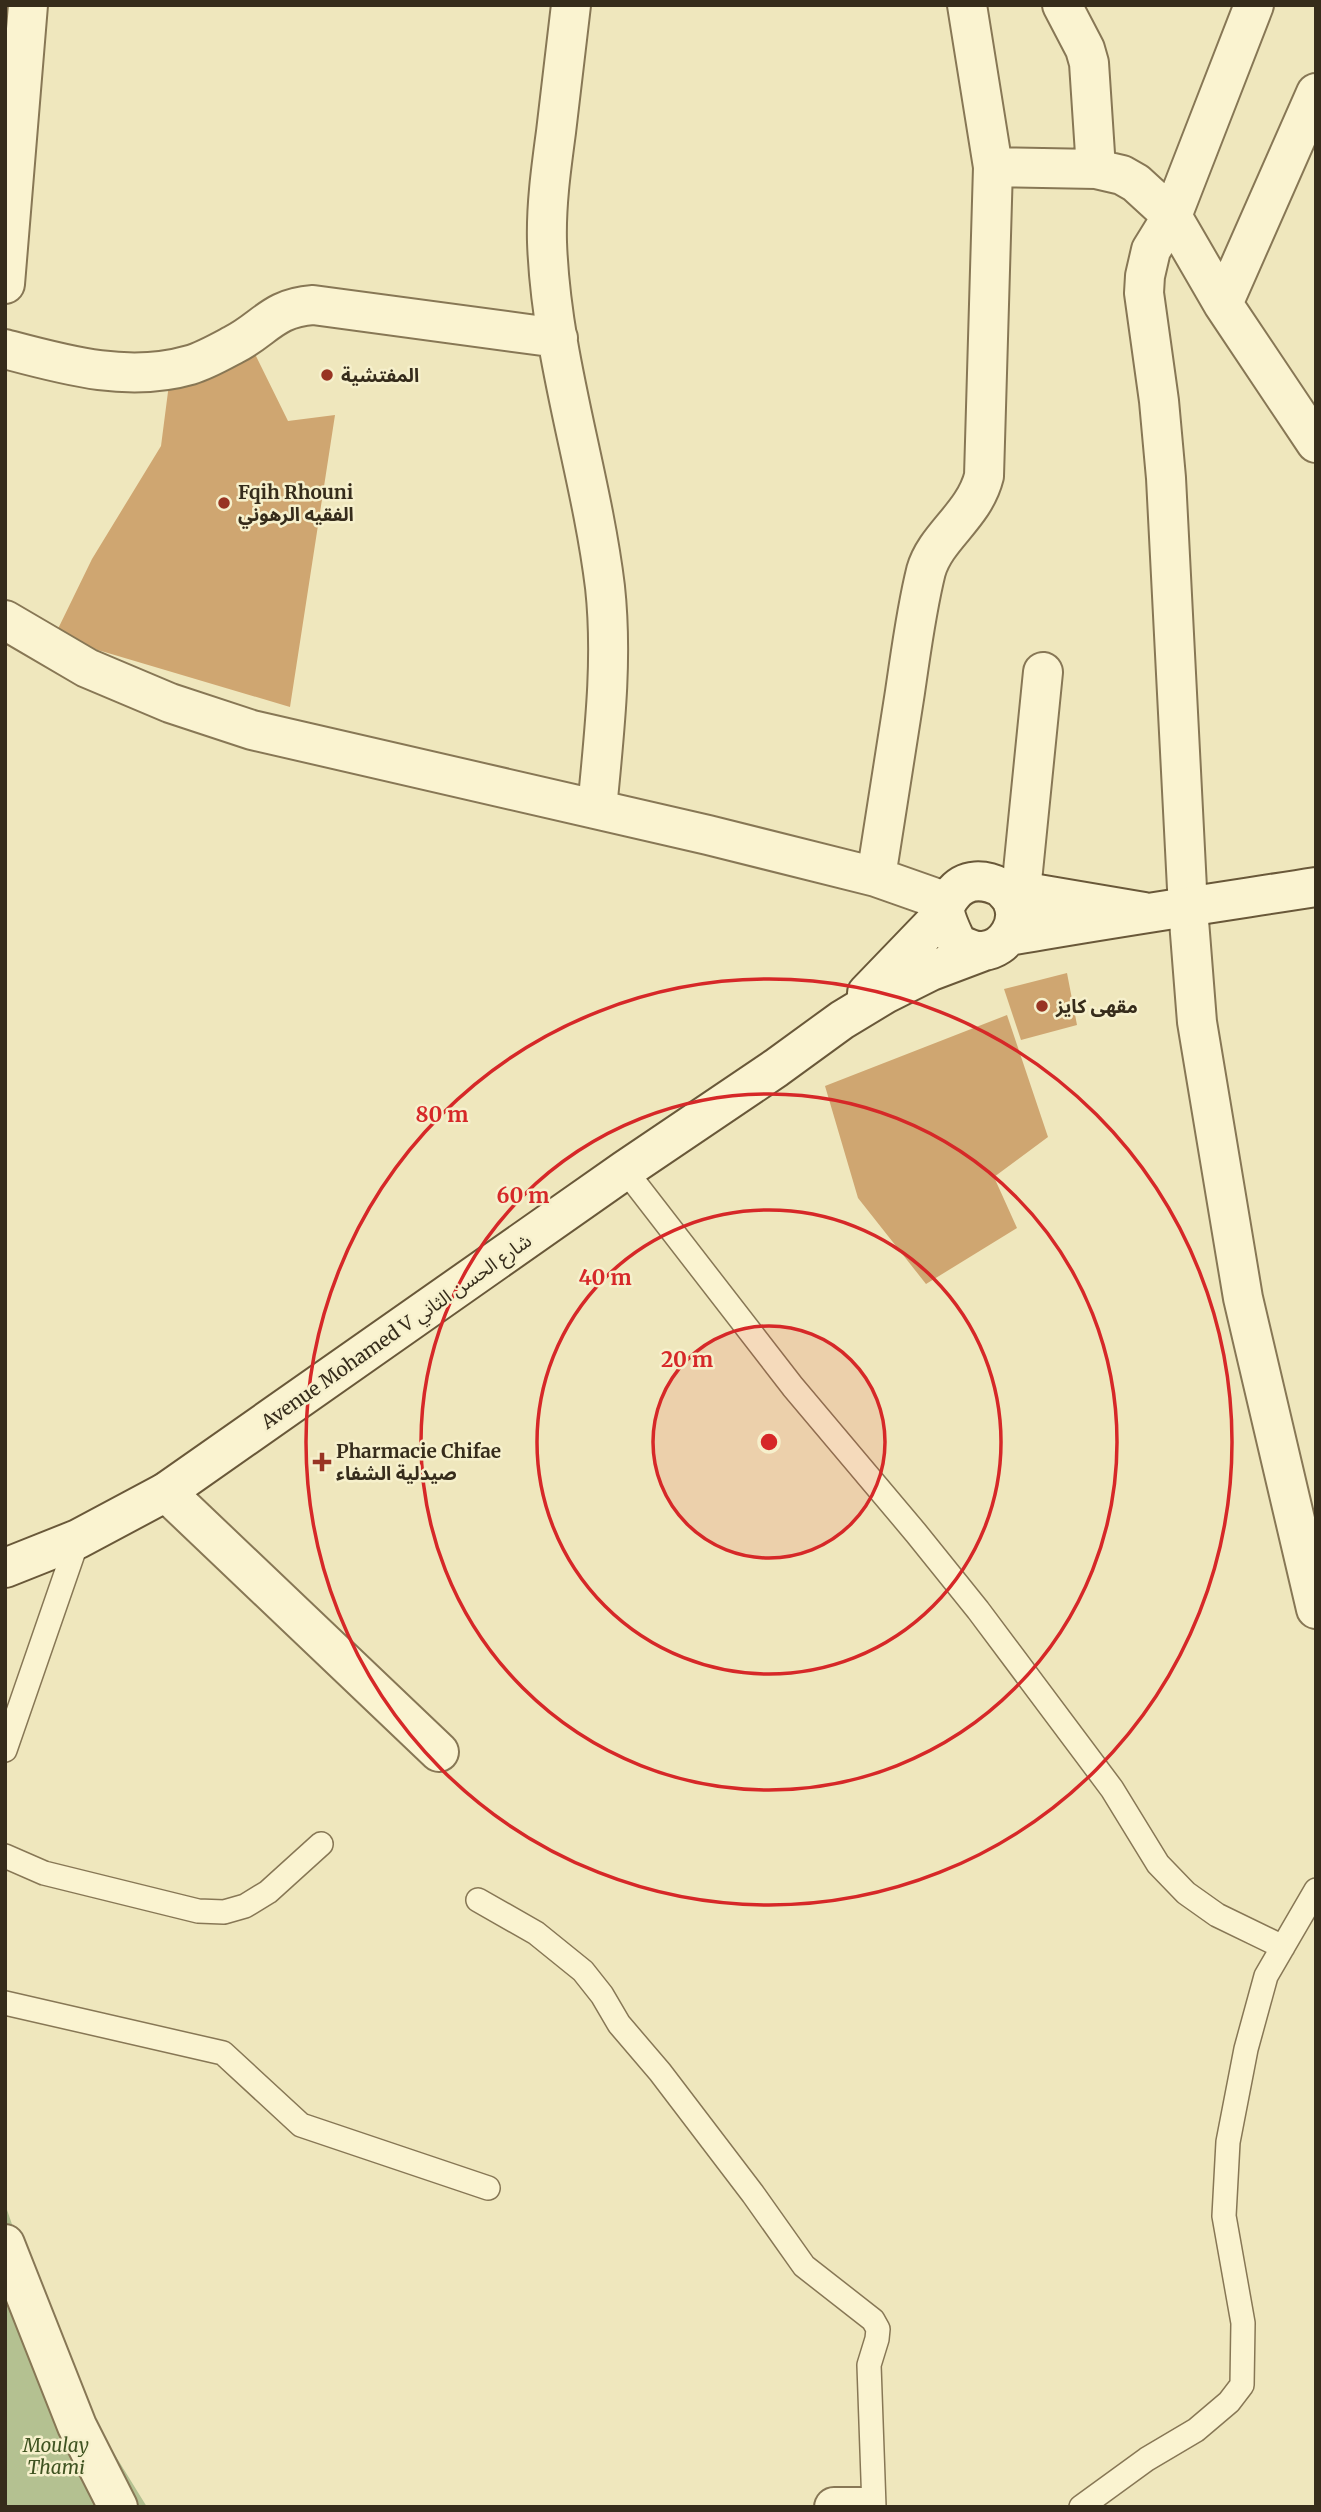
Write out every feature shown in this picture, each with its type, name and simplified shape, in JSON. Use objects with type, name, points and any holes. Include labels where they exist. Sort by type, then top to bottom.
[{"type":"street","points":[[5,284],[28,5]]},
{"type":"street","points":[[571,5],[548,190],[547,244],[558,338],[583,458],[605,585],[608,626],[607,709],[597,809]]},
{"type":"street","points":[[876,877],[927,568],[980,492],[984,476],[993,167],[967,5]]},
{"type":"street","points":[[1062,5],[1089,63],[1096,169]]},
{"type":"street","points":[[1254,5],[1171,216],[1151,250],[1144,293],[1159,401],[1166,478],[1188,908],[1203,1063],[1244,1298],[1316,1609]]},
{"type":"street","points":[[1223,304],[1316,93]]},
{"type":"street","points":[[993,167],[1096,169],[1122,175],[1136,183],[1171,216],[1223,304],[1316,443]]},
{"type":"street","points":[[5,349],[74,367],[152,373],[192,365],[237,344],[275,315],[296,307],[313,305],[558,338]]},
{"type":"street","points":[[5,620],[88,668],[170,703],[252,730],[597,809],[876,877],[946,907]]},
{"type":"street","points":[[1012,889],[990,881],[977,880],[954,891],[946,907],[957,943],[970,950],[997,944],[1015,919],[1012,889],[1044,672]]},
{"type":"street","name":"Avenue Mohamed V شارع الحسن الثاني","points":[[5,1568],[78,1539],[166,1492],[625,1170],[776,1069],[842,1020],[886,994],[997,944],[1144,912],[1188,908],[1316,887]]},
{"type":"street","name":"Avenue Mohamed V شارع الحسن الثاني","points":[[1012,889],[1144,912]]},
{"type":"street","name":"Avenue Mohamed V شارع الحسن الثاني","points":[[842,1020],[946,907]]},
{"type":"street","points":[[166,1492],[439,1752]]},
{"type":"street","points":[[5,2244],[63,2393],[102,2479],[118,2507]]},
{"type":"street","points":[[834,2507],[862,2507]]},
{"type":"lane","points":[[625,1170],[793,1387],[978,1610],[1112,1789],[1158,1864],[1186,1893],[1217,1915],[1283,1947]]},
{"type":"lane","points":[[5,1749],[78,1539]]},
{"type":"lane","points":[[5,1856],[44,1874],[198,1911],[225,1912],[245,1906],[268,1892],[321,1844]]},
{"type":"lane","points":[[1080,2507],[1147,2459],[1196,2430],[1229,2402],[1242,2385],[1242,2323],[1224,2216],[1228,2142],[1246,2049],[1266,1976],[1316,1889]]},
{"type":"lane","points":[[478,1900],[536,1933],[583,1971],[602,1995],[619,2024],[660,2072],[804,2266],[873,2320],[878,2329],[869,2365],[874,2507]]},
{"type":"lane","points":[[5,2003],[223,2053],[301,2125],[488,2188]]},
{"type":"green space","name":"Moulay Thami","points":[[5,2204],[62,2369],[147,2507],[5,2507]]},
{"type":"building","name":"Fqih Rhouni الفقيه الرهوني","points":[[254,352],[288,421],[335,415],[290,707],[54,637],[92,559],[161,446],[169,384]]},
{"type":"building","points":[[1067,973],[1077,1025],[1021,1040],[1004,989]]},
{"type":"building","points":[[1007,1015],[1048,1137],[994,1177],[1017,1228],[926,1284],[858,1198],[825,1086]]},
{"type":"place","name":"المفتشية","points":[[327,375]]},
{"type":"place","name":"Fqih Rhouni الفقيه الرهوني","points":[[224,503]]},
{"type":"place","name":"مقهى كايز","points":[[1042,1006]]},
{"type":"place","name":"Pharmacie Chifae صيدلية الشفاء","points":[[322,1462]]}]
